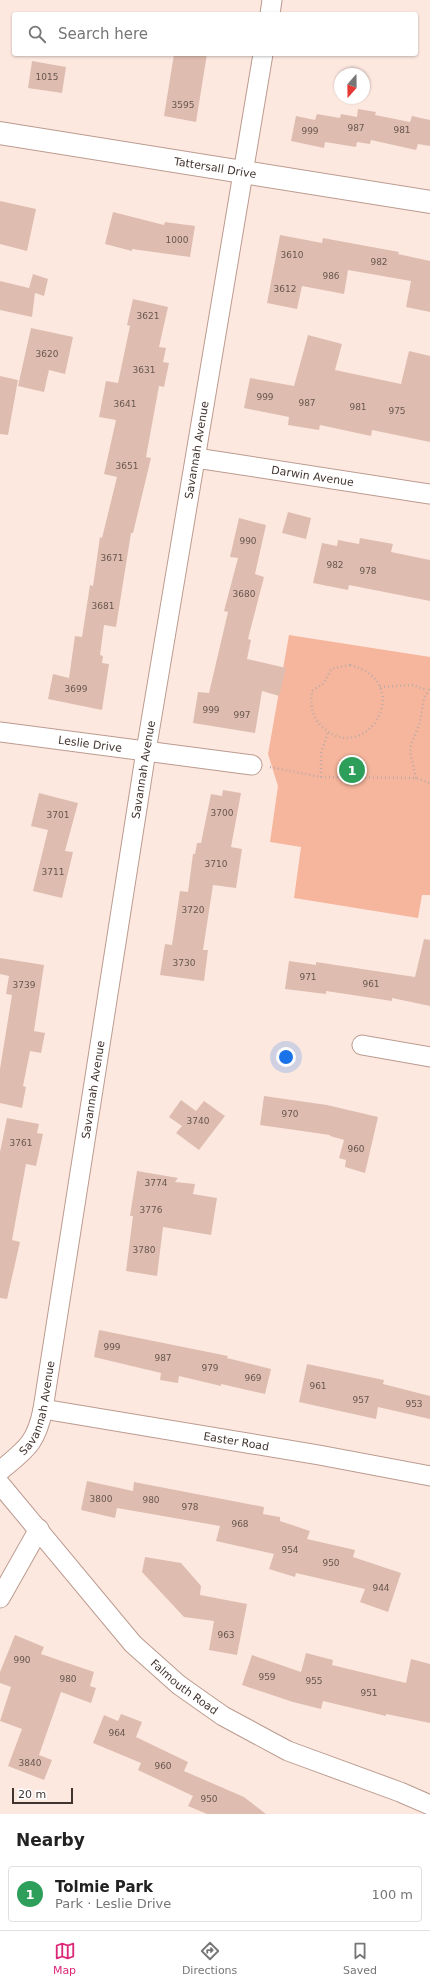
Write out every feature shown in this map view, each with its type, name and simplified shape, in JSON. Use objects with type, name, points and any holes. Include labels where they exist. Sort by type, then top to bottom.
[{"type":"main road","name":"Tattersall Drive","points":[[0,133],[430,202]]},
{"type":"street","points":[[270,12],[272,0]]},
{"type":"street","name":"Savannah Avenue","points":[[0,1471],[26,1449],[33,1440],[39,1427],[43,1409],[146,751],[263,56]]},
{"type":"street","name":"Darwin Avenue","points":[[196,458],[430,494]]},
{"type":"street","name":"Leslie Drive","points":[[0,732],[252,765]]},
{"type":"street","points":[[362,1044],[430,1057]]},
{"type":"street","name":"Easter Road","points":[[43,1409],[319,1455],[430,1476]]},
{"type":"street","name":"Falmouth Road","points":[[0,1484],[39,1529],[133,1644],[179,1685],[223,1716],[288,1751],[400,1792],[430,1805]]},
{"type":"street","points":[[0,1598],[39,1529]]},
{"type":"path","points":[[350,665],[368,672],[380,687],[383,697],[383,707],[380,717],[370,728],[357,736],[347,738],[328,732],[319,724],[313,714],[311,703],[312,691],[324,683],[330,669],[350,665]]},
{"type":"path","points":[[380,687],[412,685],[429,689],[424,698],[420,722],[411,745],[410,752],[416,778]]},
{"type":"path","points":[[321,777],[321,753],[328,732]]},
{"type":"path","points":[[252,765],[321,777],[416,778],[430,783]]},
{"type":"shaded area","points":[[289,635],[430,657],[430,895],[422,895],[418,918],[294,898],[301,847],[270,842],[278,786],[268,754]]},
{"type":"building","points":[[174,56],[207,56],[196,122],[164,116]]},
{"type":"building","points":[[32,61],[66,67],[62,93],[28,88]]},
{"type":"building","points":[[358,109],[376,112],[375,115],[410,122],[412,116],[430,120],[430,146],[418,144],[416,150],[371,140],[370,144],[357,142],[356,147],[325,142],[324,148],[291,141],[296,116],[315,120],[317,114],[340,118],[341,114],[357,117]]},
{"type":"building","points":[[0,201],[36,209],[27,251],[0,244]]},
{"type":"building","points":[[113,212],[164,225],[165,222],[195,226],[190,257],[132,249],[132,251],[105,244]]},
{"type":"building","points":[[280,235],[322,243],[323,238],[399,252],[398,254],[430,261],[430,312],[406,307],[411,281],[348,270],[344,294],[302,286],[297,309],[267,303]]},
{"type":"building","points":[[33,274],[48,279],[44,296],[35,293],[32,317],[0,310],[0,281],[29,288]]},
{"type":"building","points":[[133,299],[168,307],[159,347],[166,348],[163,362],[169,363],[164,387],[159,386],[146,457],[151,458],[133,533],[131,533],[116,627],[104,625],[100,655],[103,656],[102,663],[109,664],[102,710],[48,699],[53,674],[69,678],[75,636],[82,637],[90,585],[93,586],[100,537],[102,538],[117,477],[104,474],[116,420],[99,417],[106,381],[118,383],[130,326],[127,325]]},
{"type":"building","points":[[31,328],[73,337],[65,374],[49,370],[44,392],[18,386]]},
{"type":"building","points":[[308,335],[342,344],[335,370],[401,384],[409,351],[430,356],[430,442],[372,430],[371,436],[320,425],[319,430],[288,425],[289,417],[244,408],[250,378],[294,386]]},
{"type":"building","points":[[0,376],[18,380],[8,435],[0,434]]},
{"type":"building","points":[[288,512],[311,518],[306,539],[282,533]]},
{"type":"building","points":[[239,518],[266,525],[255,574],[264,577],[248,639],[251,640],[247,659],[286,668],[279,696],[262,691],[255,733],[193,723],[198,692],[209,693],[228,612],[224,611],[238,558],[230,557]]},
{"type":"building","points":[[360,538],[393,544],[391,552],[430,560],[430,601],[349,585],[348,590],[313,583],[322,543],[337,546],[338,540],[359,544]]},
{"type":"building","points":[[223,790],[241,793],[231,847],[242,849],[236,888],[213,885],[203,950],[208,950],[204,981],[160,975],[165,944],[172,945],[180,891],[188,892],[193,854],[195,854],[197,843],[201,843],[211,794],[222,796]]},
{"type":"building","points":[[39,793],[78,803],[65,851],[73,852],[62,898],[33,891],[48,830],[31,826]]},
{"type":"building","points":[[424,939],[430,940],[430,1006],[392,998],[392,1001],[326,991],[326,994],[285,989],[289,961],[316,965],[316,962],[415,977]]},
{"type":"building","points":[[0,958],[44,965],[34,1031],[45,1033],[41,1053],[30,1051],[23,1086],[26,1087],[22,1108],[0,1103],[0,1069],[12,995],[6,994],[9,976],[0,974]]},
{"type":"building","points":[[264,1096],[327,1105],[378,1117],[365,1173],[345,1167],[346,1160],[339,1158],[344,1140],[330,1135],[260,1125]]},
{"type":"building","points":[[181,1100],[196,1111],[204,1101],[225,1116],[199,1150],[176,1133],[182,1126],[169,1117]]},
{"type":"building","points":[[7,1118],[39,1124],[37,1133],[43,1134],[36,1166],[26,1164],[12,1240],[20,1242],[7,1299],[0,1298],[0,1152]]},
{"type":"building","points":[[137,1171],[178,1178],[175,1182],[195,1184],[193,1194],[217,1198],[211,1235],[163,1227],[157,1276],[126,1271],[133,1216],[130,1216]]},
{"type":"building","points":[[99,1330],[228,1356],[227,1358],[271,1369],[265,1394],[179,1376],[178,1383],[160,1380],[161,1373],[94,1357]]},
{"type":"building","points":[[307,1364],[384,1380],[383,1384],[430,1396],[430,1419],[378,1407],[376,1419],[299,1402]]},
{"type":"building","points":[[87,1481],[133,1491],[134,1482],[264,1507],[263,1514],[280,1517],[280,1521],[310,1531],[307,1539],[355,1550],[353,1557],[401,1573],[388,1612],[360,1602],[365,1589],[296,1573],[295,1577],[269,1569],[274,1554],[216,1541],[220,1526],[117,1508],[115,1518],[81,1510]]},
{"type":"building","points":[[145,1557],[181,1563],[201,1586],[200,1595],[247,1604],[237,1655],[209,1650],[214,1621],[184,1617],[142,1572]]},
{"type":"building","points":[[15,1635],[44,1647],[41,1654],[94,1672],[90,1686],[96,1688],[91,1703],[61,1692],[39,1755],[52,1760],[44,1780],[8,1766],[22,1729],[0,1721],[11,1687],[0,1683],[0,1672]]},
{"type":"building","points":[[306,1653],[333,1660],[332,1665],[406,1683],[411,1659],[430,1664],[430,1723],[386,1714],[386,1716],[323,1701],[321,1709],[293,1702],[242,1685],[252,1655],[301,1672]]},
{"type":"building","points":[[121,1714],[142,1722],[136,1737],[188,1762],[184,1771],[244,1797],[266,1814],[207,1814],[188,1806],[193,1796],[138,1770],[141,1763],[93,1743],[104,1715],[118,1721]]},
{"type":"place","name":"Tolmie Park","points":[[352,770]]}]
